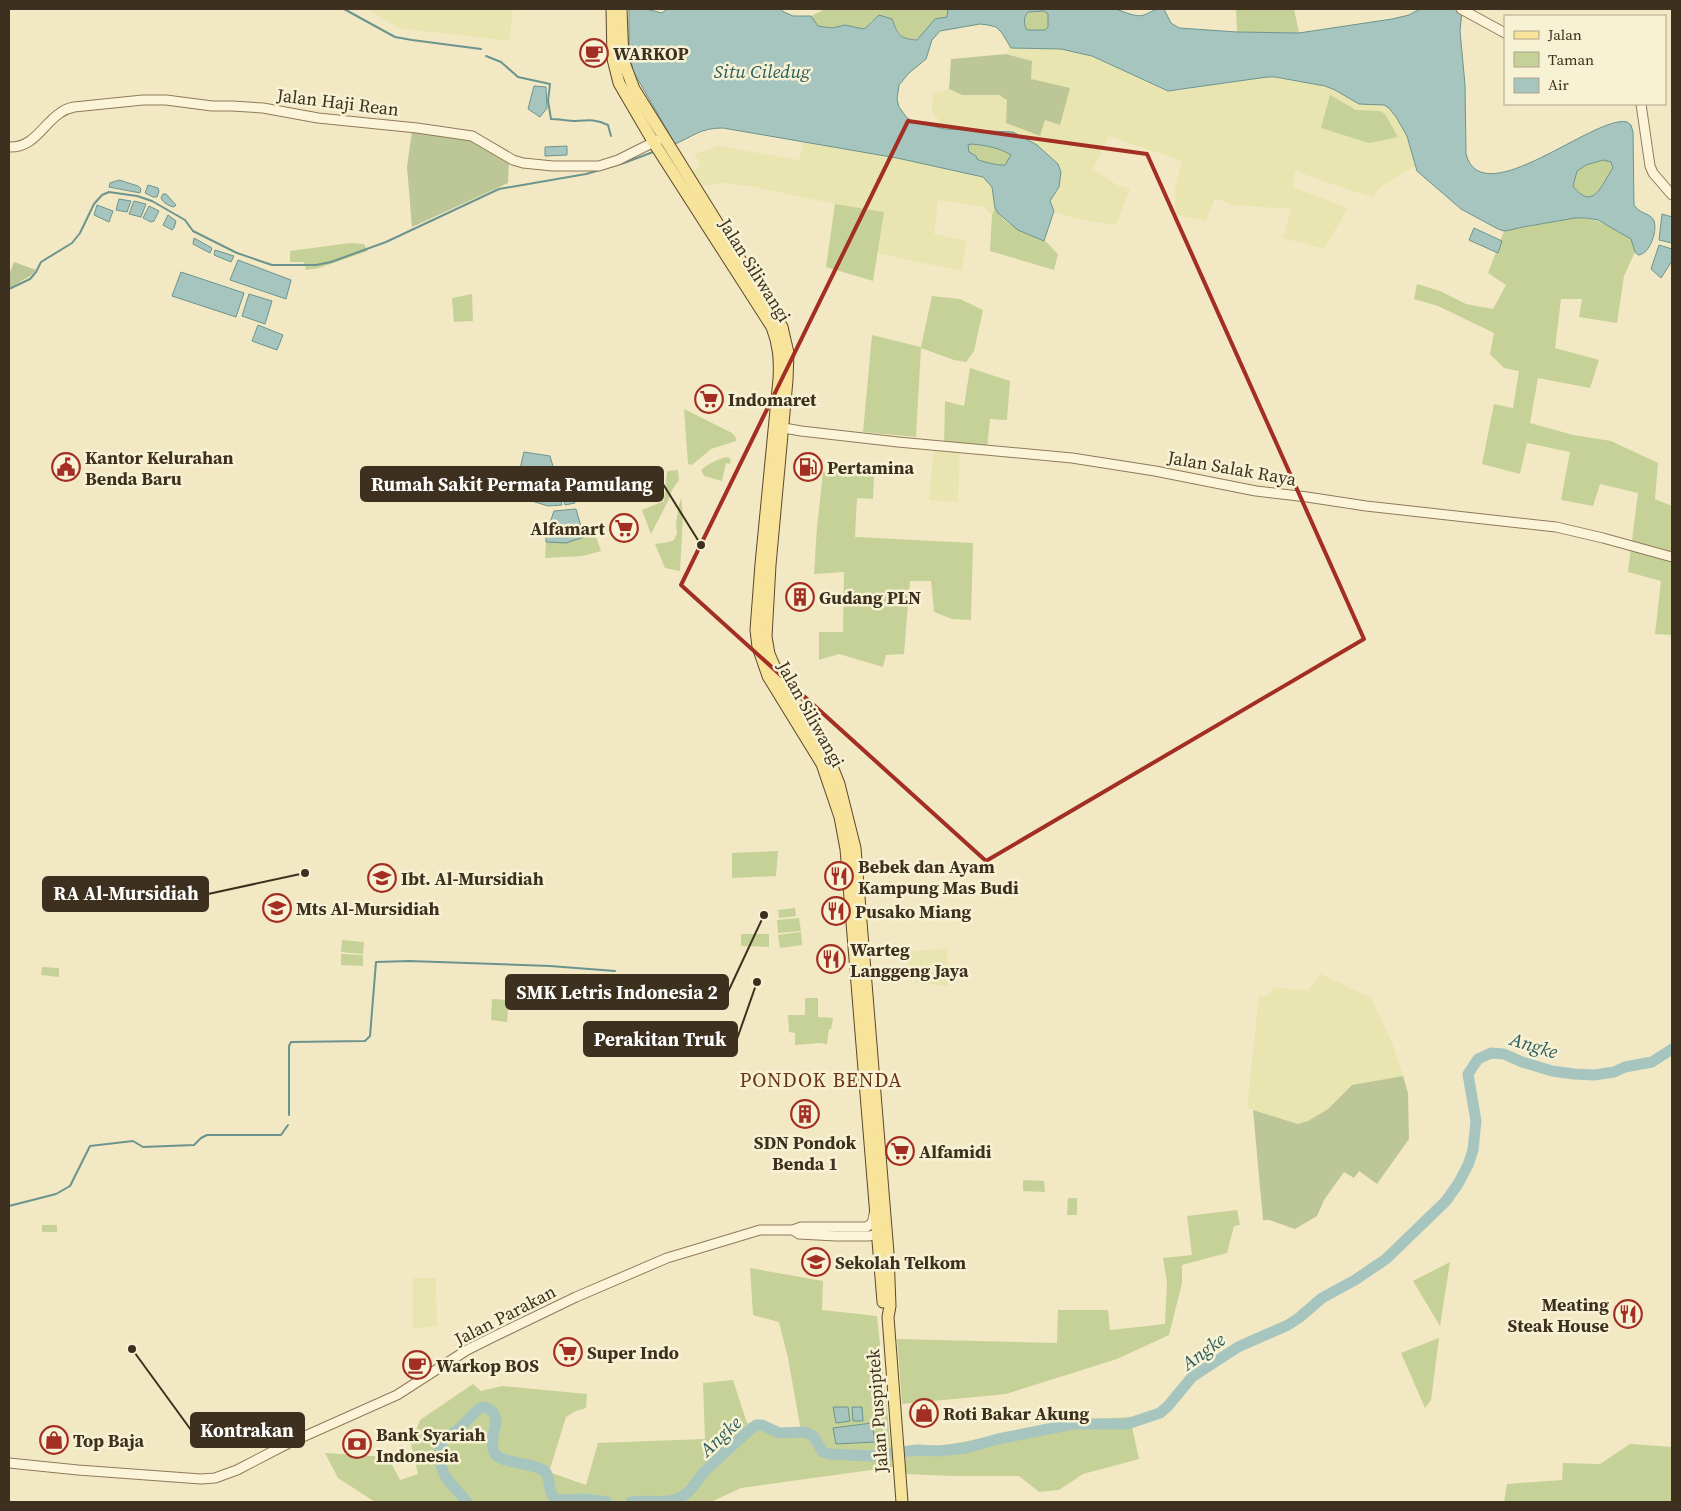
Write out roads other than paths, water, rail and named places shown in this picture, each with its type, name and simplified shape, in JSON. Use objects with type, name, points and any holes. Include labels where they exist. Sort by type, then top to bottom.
[{"type":"main road","name":"Jalan Siliwangi","points":[[612,9],[615,70],[628,99],[659,140]]},
{"type":"main road","name":"Jalan Siliwangi","points":[[621,9],[623,60],[634,89],[659,140],[772,327],[777,340],[783,380],[784,428],[756,630],[761,660],[781,698],[822,764],[840,817],[846,849],[875,1198],[881,1230]]},
{"type":"main road","name":"Jalan Siliwangi","points":[[783,380],[765,564],[766,637],[769,654],[790,695],[827,754],[839,784],[855,848],[881,1230]]},
{"type":"main road","name":"Jalan Puspiptek","points":[[881,1230],[890,1306],[888,1317],[902,1502]]},
{"type":"street","points":[[1461,9],[1504,32]]},
{"type":"street","name":"Jalan Haji Rean","points":[[9,147],[24,145],[29,142],[60,113],[74,107],[143,100],[166,100],[212,106],[249,106],[318,118],[453,133],[480,140],[513,160],[553,166],[598,166],[618,160],[659,140]]},
{"type":"street","points":[[1641,105],[1650,166],[1653,173],[1672,195]]},
{"type":"street","name":"Jalan Salak Raya","points":[[784,428],[898,442],[1072,458],[1155,471],[1256,491],[1366,506],[1556,527],[1672,557]]},
{"type":"street","name":"Jalan Parakan","points":[[9,1463],[78,1470],[202,1479],[215,1478],[246,1466],[287,1444],[398,1395],[466,1350],[576,1297],[667,1258],[760,1230],[793,1230],[801,1227],[866,1227],[873,1222],[875,1198]]},
{"type":"street","name":"Jalan Parakan","points":[[793,1230],[799,1234],[836,1236],[869,1236],[881,1230]]},
{"type":"water","name":"Situ Ciledug","points":[[629,9],[646,9],[662,13],[667,9],[782,9],[782,11],[793,16],[811,16],[818,26],[832,28],[845,25],[864,29],[879,15],[892,19],[896,29],[903,37],[917,40],[935,19],[947,17],[948,9],[1115,9],[1141,16],[1155,10],[1164,9],[1171,23],[1179,28],[1237,32],[1299,33],[1392,19],[1409,15],[1420,9],[1459,9],[1462,11],[1460,31],[1465,85],[1466,154],[1476,170],[1493,174],[1516,169],[1591,132],[1612,124],[1627,122],[1631,125],[1633,132],[1634,205],[1653,219],[1655,223],[1654,234],[1650,246],[1642,254],[1638,255],[1635,252],[1631,239],[1598,220],[1575,218],[1504,231],[1498,229],[1461,209],[1417,171],[1407,136],[1389,108],[1384,105],[1359,104],[1325,86],[1267,77],[1168,91],[1092,56],[1061,49],[1011,48],[996,27],[980,24],[940,31],[932,40],[926,59],[909,73],[899,85],[897,99],[899,107],[907,118],[914,122],[945,129],[1013,132],[1037,145],[1058,164],[1061,172],[1059,187],[1050,201],[1054,211],[1044,241],[1018,230],[998,213],[995,208],[992,187],[983,177],[897,158],[723,128],[703,131],[675,144],[633,71],[629,48]],"holes":[[[1044,11],[1048,14],[1048,27],[1045,30],[1027,30],[1024,21],[1028,12]],[[976,144],[992,147],[1011,155],[1005,165],[991,164],[977,159],[976,156],[969,152],[968,145]],[[1603,160],[1611,162],[1613,168],[1597,193],[1587,197],[1580,194],[1573,186],[1577,171],[1586,165]]]},
{"type":"water","points":[[534,86],[546,87],[547,108],[540,117],[528,109]]},
{"type":"water","points":[[567,146],[567,155],[545,156],[545,147]]},
{"type":"water","points":[[119,180],[138,186],[141,189],[140,193],[109,187],[110,183]]},
{"type":"water","points":[[148,185],[158,188],[157,197],[145,193]]},
{"type":"water","points":[[163,194],[166,194],[176,205],[174,207],[165,203],[161,198]]},
{"type":"water","points":[[119,199],[131,201],[127,212],[116,210]]},
{"type":"water","points":[[134,201],[146,204],[141,217],[129,214]]},
{"type":"water","points":[[97,205],[113,211],[109,222],[94,215]]},
{"type":"water","points":[[149,206],[159,211],[154,221],[151,222],[143,218]]},
{"type":"water","points":[[1662,214],[1672,217],[1672,243],[1659,240]]},
{"type":"water","points":[[168,215],[176,221],[172,230],[163,225]]},
{"type":"water","points":[[1474,228],[1502,241],[1498,253],[1469,240]]},
{"type":"water","points":[[194,238],[212,248],[210,253],[193,244]]},
{"type":"water","points":[[1659,245],[1672,249],[1672,261],[1661,278],[1651,269]]},
{"type":"water","points":[[215,250],[234,256],[231,262],[214,255]]},
{"type":"water","points":[[238,260],[291,280],[286,299],[230,280]]},
{"type":"water","points":[[181,272],[244,293],[236,317],[172,296]]},
{"type":"water","points":[[249,294],[272,301],[265,324],[242,316]]},
{"type":"water","points":[[258,325],[283,335],[277,350],[252,341]]},
{"type":"water","points":[[524,452],[550,456],[557,480],[518,477]]},
{"type":"water","points":[[562,480],[569,483],[575,503],[565,505],[560,482]]},
{"type":"water","points":[[516,481],[557,483],[562,505],[548,506],[512,495]]},
{"type":"water","points":[[576,509],[584,537],[566,543],[546,542],[546,534],[554,511]]},
{"type":"water","points":[[833,1407],[848,1407],[850,1421],[836,1423]]},
{"type":"water","points":[[852,1407],[862,1407],[863,1421],[853,1421]]},
{"type":"water","points":[[872,1423],[875,1442],[836,1444],[833,1428]]},
{"type":"waterway","points":[[344,9],[395,37],[481,49]]},
{"type":"waterway","points":[[486,56],[501,62],[518,77],[550,84],[548,101],[551,119],[592,120],[600,122],[608,125],[611,136]]},
{"type":"waterway","points":[[9,289],[30,279],[41,262],[72,243],[80,233],[94,204],[102,195],[109,192],[137,196],[152,201],[185,220],[193,231],[237,253],[272,265],[316,265],[331,262],[386,242],[499,189],[586,174],[653,152]]},
{"type":"waterway","points":[[289,1115],[289,1046],[291,1042],[365,1041],[370,1036],[376,962],[409,961],[550,966],[615,971]]},
{"type":"waterway","name":"Angke","points":[[631,1502],[669,1501],[685,1495],[707,1469],[756,1425],[762,1425],[779,1433],[805,1432],[813,1436],[823,1452],[830,1454],[870,1456],[917,1450],[938,1451],[966,1448],[998,1439],[1073,1424],[1127,1424],[1160,1413],[1192,1377],[1238,1347],[1288,1325],[1322,1298],[1355,1280],[1386,1259],[1446,1201],[1458,1184],[1473,1150],[1476,1121],[1468,1074],[1478,1059],[1491,1053],[1504,1054],[1522,1062],[1552,1071],[1594,1075],[1652,1062],[1672,1049]]},
{"type":"waterway","points":[[9,1206],[56,1194],[70,1186],[90,1146],[133,1141],[143,1147],[194,1145],[207,1135],[281,1135],[288,1125]]},
{"type":"waterway","name":"Angke","points":[[467,1502],[445,1476],[441,1465],[440,1447],[445,1438],[460,1428],[480,1408],[484,1407],[494,1413],[496,1418],[492,1446],[497,1456],[508,1461],[543,1470],[548,1476],[551,1493],[557,1500],[586,1499],[607,1502]]},
{"type":"place","name":"WARKOP","points":[[594,53]]},
{"type":"place","name":"Indomaret","points":[[709,399]]},
{"type":"place","name":"Kantor Kelurahan Benda Baru","points":[[66,467]]},
{"type":"place","name":"Pertamina","points":[[808,467]]},
{"type":"place","name":"Alfamart","points":[[624,528]]},
{"type":"place","name":"Rumah Sakit Permata Pamulang","points":[[701,545]]},
{"type":"place","name":"Gudang PLN","points":[[800,597]]},
{"type":"place","name":"RA Al-Mursidiah","points":[[305,873]]},
{"type":"place","name":"Bebek dan Ayam Kampung Mas Budi","points":[[839,876]]},
{"type":"place","name":"Ibt. Al-Mursidiah","points":[[382,878]]},
{"type":"place","name":"Mts Al-Mursidiah","points":[[277,908]]},
{"type":"place","name":"Pusako Miang","points":[[836,911]]},
{"type":"place","name":"SMK Letris Indonesia 2","points":[[764,915]]},
{"type":"place","name":"Warteg Langgeng Jaya","points":[[831,959]]},
{"type":"place","name":"Perakitan Truk","points":[[757,982]]},
{"type":"place","name":"SDN Pondok Benda 1","points":[[805,1114]]},
{"type":"place","name":"Alfamidi","points":[[900,1151]]},
{"type":"place","name":"Sekolah Telkom","points":[[816,1262]]},
{"type":"place","name":"Meating Steak House","points":[[1628,1314]]},
{"type":"place","name":"Kontrakan","points":[[132,1349]]},
{"type":"place","name":"Super Indo","points":[[568,1352]]},
{"type":"place","name":"Warkop BOS","points":[[417,1365]]},
{"type":"place","name":"Roti Bakar Akung","points":[[924,1413]]},
{"type":"place","name":"Top Baja","points":[[54,1440]]},
{"type":"place","name":"Bank Syariah Indonesia","points":[[357,1444]]},
{"type":"district","name":"PONDOK BENDA","points":[[821,1080]]}]
